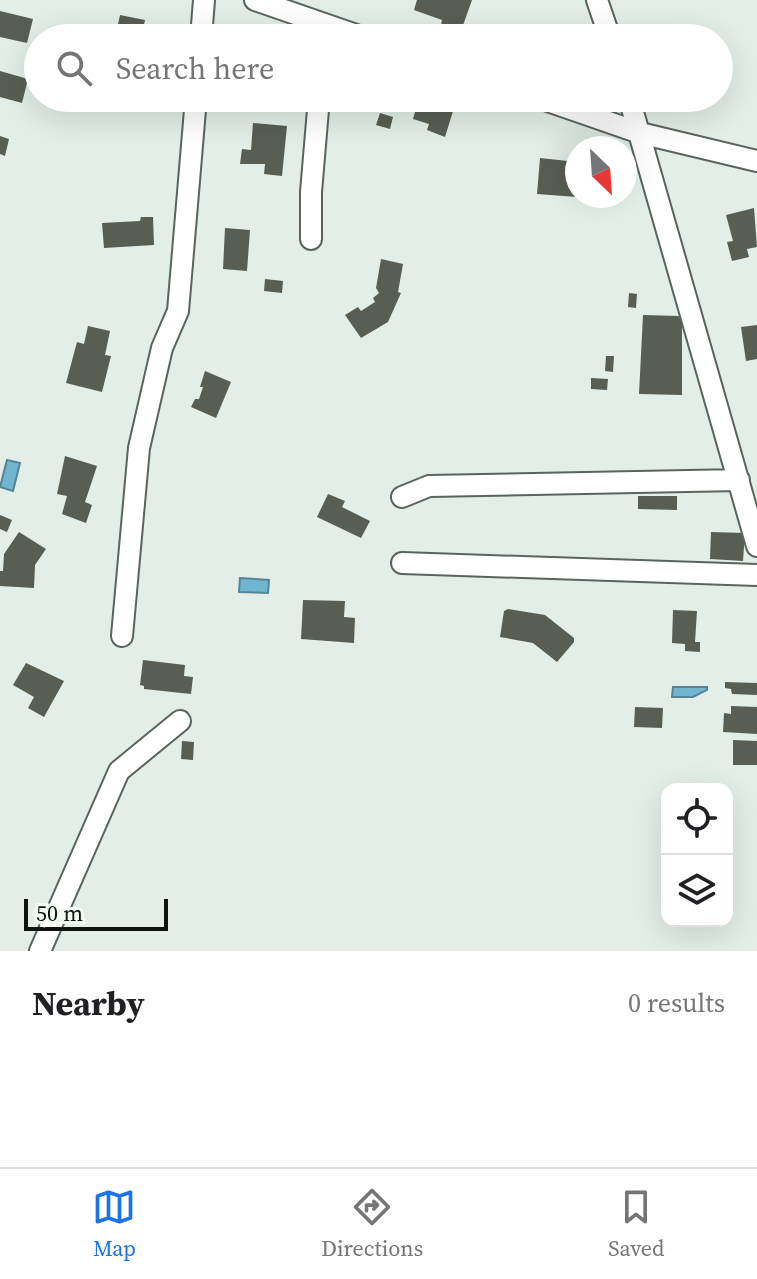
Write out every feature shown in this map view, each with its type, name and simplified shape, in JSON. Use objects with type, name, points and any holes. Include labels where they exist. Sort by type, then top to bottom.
[{"type":"street","points":[[202,24],[204,0]]},
{"type":"street","points":[[255,0],[309,24]]},
{"type":"street","points":[[597,0],[605,24]]},
{"type":"street","points":[[122,636],[139,448],[162,348],[178,311],[195,112]]},
{"type":"street","points":[[311,239],[311,192],[318,112]]},
{"type":"street","points":[[579,112],[640,133],[757,161]]},
{"type":"street","points":[[633,112],[757,546]]},
{"type":"street","points":[[402,497],[429,486],[739,480]]},
{"type":"street","points":[[402,563],[757,575]]},
{"type":"street","points":[[40,951],[119,771],[180,721]]},
{"type":"water","points":[[7,460],[20,463],[13,491],[0,487]]},
{"type":"water","points":[[240,578],[269,580],[268,593],[239,592]]},
{"type":"water","points":[[673,687],[707,687],[707,690],[693,697],[672,697]]},
{"type":"building","points":[[417,0],[472,0],[463,24],[441,24],[442,20],[414,10]]},
{"type":"building","points":[[0,11],[33,19],[32,24],[24,24],[24,42],[0,37]]},
{"type":"building","points":[[120,15],[145,20],[144,24],[118,24]]},
{"type":"building","points":[[0,71],[24,78],[22,103],[0,97]]},
{"type":"building","points":[[415,112],[453,112],[445,137],[427,130],[429,124],[413,119]]},
{"type":"building","points":[[380,113],[393,117],[390,129],[376,125]]},
{"type":"building","points":[[253,123],[287,126],[282,176],[264,174],[265,164],[240,164],[242,149],[251,150]]},
{"type":"building","points":[[0,136],[9,139],[5,156],[0,154]]},
{"type":"building","points":[[540,158],[565,161],[565,196],[537,194]]},
{"type":"building","points":[[754,208],[757,247],[747,249],[749,257],[732,261],[727,242],[733,241],[726,215]]},
{"type":"building","points":[[141,217],[153,217],[154,245],[104,248],[102,223],[140,221]]},
{"type":"building","points":[[225,228],[250,230],[247,271],[223,269]]},
{"type":"building","points":[[381,259],[403,264],[398,292],[401,293],[388,322],[361,338],[345,315],[358,307],[361,311],[375,302],[373,298],[379,293],[376,288]]},
{"type":"building","points":[[265,279],[283,281],[282,293],[264,291]]},
{"type":"building","points":[[629,293],[637,294],[636,308],[628,307]]},
{"type":"building","points":[[643,315],[679,316],[682,324],[682,395],[639,394]]},
{"type":"building","points":[[757,325],[757,359],[746,361],[741,327]]},
{"type":"building","points":[[88,326],[110,331],[105,355],[111,356],[102,392],[66,383],[77,342],[84,344]]},
{"type":"building","points":[[606,356],[614,356],[613,372],[605,371]]},
{"type":"building","points":[[205,371],[231,382],[216,418],[191,407],[195,399],[199,399]]},
{"type":"building","points":[[591,378],[608,379],[607,390],[591,389]]},
{"type":"building","points":[[65,456],[97,466],[85,502],[92,505],[86,523],[62,514],[67,496],[57,494]]},
{"type":"building","points":[[328,494],[345,501],[342,507],[370,521],[361,538],[317,517]]},
{"type":"building","points":[[638,496],[677,496],[677,510],[638,509]]},
{"type":"building","points":[[0,515],[12,520],[7,532],[0,529]]},
{"type":"building","points":[[19,532],[46,549],[35,565],[34,588],[0,586],[4,554]]},
{"type":"building","points":[[711,532],[745,533],[743,561],[710,559]]},
{"type":"building","points":[[303,600],[345,601],[344,617],[355,618],[354,643],[301,639]]},
{"type":"building","points":[[673,610],[697,611],[695,642],[700,642],[700,652],[685,651],[685,644],[672,643]]},
{"type":"building","points":[[504,611],[545,615],[574,638],[574,642],[557,662],[533,643],[500,637]]},
{"type":"building","points":[[143,660],[185,665],[184,676],[193,677],[191,694],[144,689],[140,685]]},
{"type":"building","points":[[26,663],[64,681],[44,717],[28,708],[34,697],[13,685]]},
{"type":"building","points":[[725,682],[757,683],[757,695],[732,694],[731,689],[725,688]]},
{"type":"building","points":[[731,706],[757,707],[757,734],[723,732],[724,713],[731,714]]},
{"type":"building","points":[[635,707],[663,708],[662,728],[634,727]]},
{"type":"building","points":[[733,740],[757,741],[757,765],[733,765]]},
{"type":"building","points":[[182,741],[194,742],[193,760],[181,759]]}]
